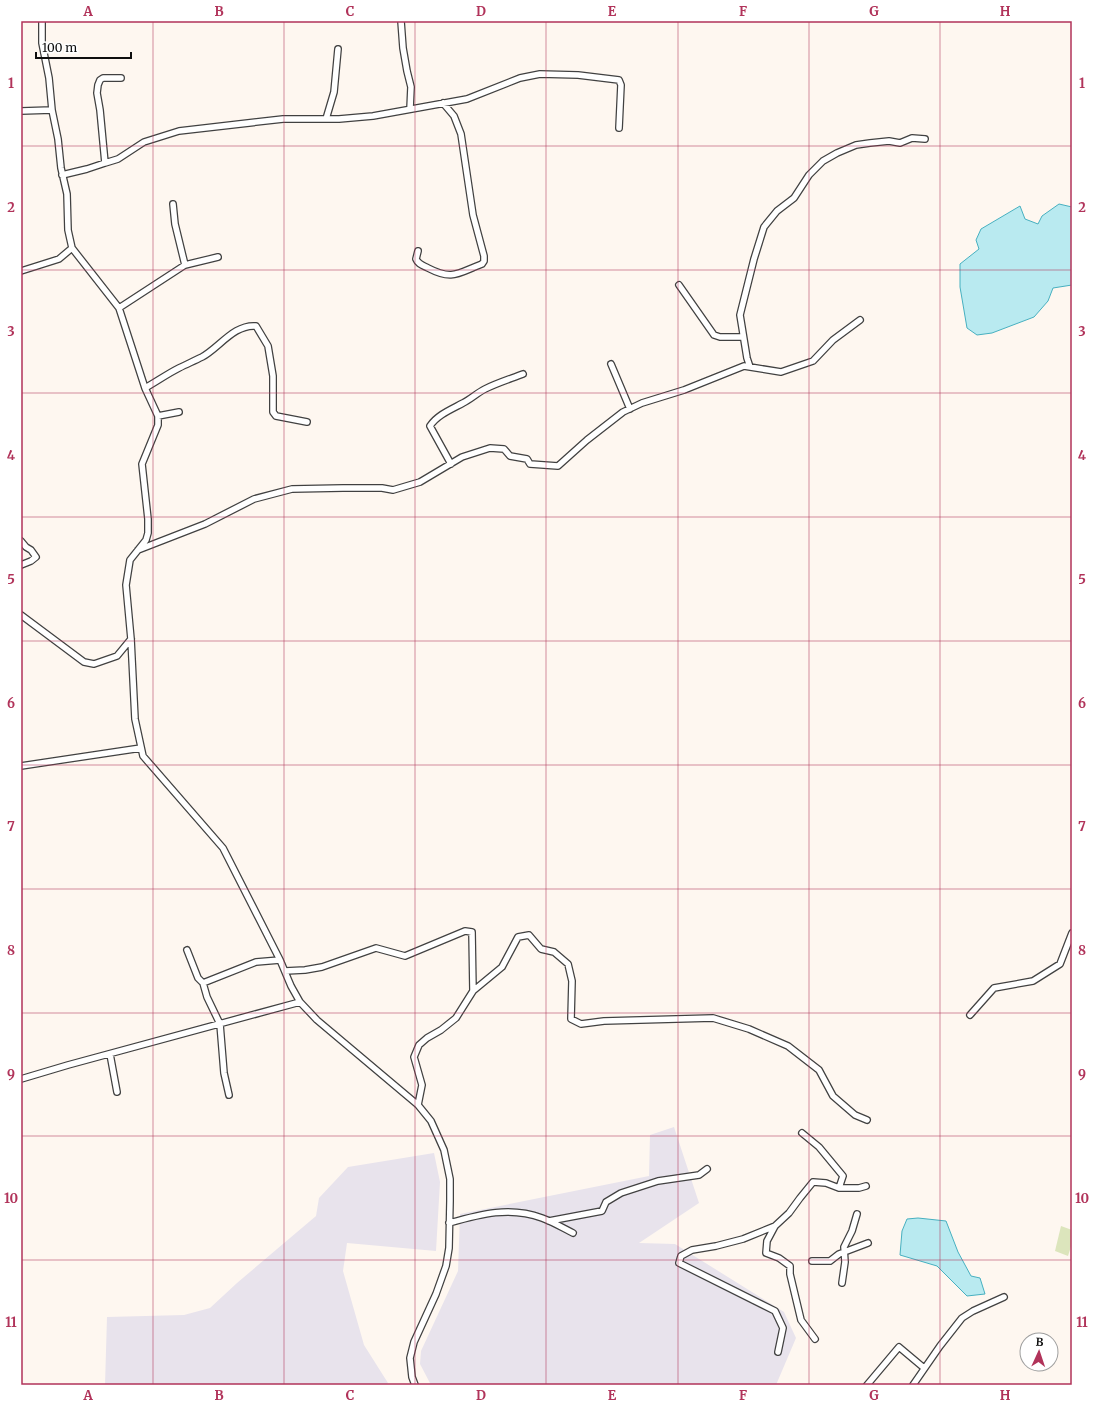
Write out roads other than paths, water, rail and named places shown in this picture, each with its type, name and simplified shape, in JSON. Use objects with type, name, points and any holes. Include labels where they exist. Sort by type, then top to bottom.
[{"type":"street","points":[[42,21],[42,43],[49,78],[52,110],[58,139],[62,175],[67,194],[68,230],[72,248],[118,308],[145,388],[158,416],[158,425],[142,464],[148,519],[148,533],[146,540],[130,560],[126,585],[131,639],[135,719],[143,756],[223,848],[300,1002],[316,1020],[418,1105],[431,1121],[444,1150],[450,1179],[449,1248],[442,1279],[414,1342],[410,1358],[412,1377],[415,1385]]},
{"type":"street","points":[[401,21],[403,48],[411,87],[410,109]]},
{"type":"street","points":[[326,119],[334,92],[338,49]]},
{"type":"street","points":[[62,175],[105,164],[144,142],[179,131],[283,119],[326,119],[373,116],[467,99],[520,78],[540,74],[578,75],[619,80],[619,128]]},
{"type":"street","points":[[105,164],[97,92],[98,85],[100,80],[103,78],[121,78]]},
{"type":"street","points":[[418,251],[416,259],[418,263],[441,275],[452,276],[482,264],[484,261],[473,215],[461,134],[454,116],[443,104]]},
{"type":"street","points":[[21,111],[52,110]]},
{"type":"street","points":[[750,366],[747,358],[740,315],[754,259],[764,227],[777,211],[794,198],[809,175],[823,161],[836,153],[856,145],[889,141],[900,143],[912,138],[925,139]]},
{"type":"street","points":[[173,204],[175,224],[185,265]]},
{"type":"street","points":[[21,271],[58,259],[72,248]]},
{"type":"street","points":[[118,308],[185,265],[218,257]]},
{"type":"street","points":[[679,285],[714,334],[720,337],[743,337]]},
{"type":"street","points":[[138,551],[205,524],[254,499],[292,488],[382,488],[393,490],[420,482],[462,458],[490,448],[504,449],[510,456],[527,459],[530,464],[558,466],[587,440],[623,412],[642,402],[684,390],[744,366],[781,372],[813,361],[833,340],[860,320]]},
{"type":"street","points":[[145,388],[179,368],[202,357],[214,349],[224,338],[249,325],[256,326],[268,346],[273,376],[273,412],[276,416],[307,422]]},
{"type":"street","points":[[611,364],[630,409]]},
{"type":"street","points":[[451,464],[430,426],[433,421],[444,415],[448,410],[465,402],[486,388],[508,381],[523,374]]},
{"type":"street","points":[[158,416],[179,412]]},
{"type":"street","points":[[21,542],[31,550],[36,557],[31,562],[21,565]]},
{"type":"street","points":[[21,615],[84,662],[94,664],[117,656],[131,639]]},
{"type":"street","points":[[21,766],[141,748]]},
{"type":"street","points":[[285,971],[322,967],[376,948],[405,956],[465,931],[472,932],[473,991]]},
{"type":"street","points":[[970,1015],[994,988],[1033,981],[1060,964],[1072,933]]},
{"type":"street","points":[[418,1105],[422,1085],[414,1057],[419,1045],[456,1018],[473,991],[502,967],[518,936],[530,935],[541,949],[554,952],[568,964],[572,981],[571,1019],[581,1024],[604,1021],[713,1018],[749,1029],[788,1046],[819,1070],[834,1096],[855,1115],[867,1120]]},
{"type":"street","points":[[187,950],[198,978],[203,983],[207,997],[220,1024],[224,1067],[229,1095]]},
{"type":"street","points":[[203,983],[256,962],[280,960]]},
{"type":"street","points":[[21,1079],[300,1002]]},
{"type":"street","points":[[110,1054],[117,1092]]},
{"type":"street","points":[[802,1133],[819,1147],[843,1176],[840,1188]]},
{"type":"street","points":[[549,1221],[602,1211],[606,1202],[621,1193],[658,1181],[699,1175],[707,1169]]},
{"type":"street","points":[[815,1339],[800,1320],[790,1274],[790,1266],[779,1258],[766,1253],[766,1241],[775,1226],[789,1214],[813,1182],[826,1183],[840,1188],[859,1188],[866,1186]]},
{"type":"street","points":[[449,1223],[482,1214],[511,1211],[542,1218],[573,1233]]},
{"type":"street","points":[[842,1283],[845,1272],[844,1246],[852,1231],[857,1214]]},
{"type":"street","points":[[775,1226],[742,1239],[716,1246],[692,1250],[681,1256],[679,1263],[775,1311],[783,1328],[778,1352]]},
{"type":"street","points":[[812,1261],[830,1261],[839,1254],[868,1243]]},
{"type":"street","points":[[913,1385],[962,1318],[973,1311],[1004,1297]]},
{"type":"street","points":[[867,1385],[899,1347],[924,1368]]},
{"type":"water","points":[[1059,204],[1072,207],[1072,285],[1053,288],[1048,301],[1034,317],[992,333],[977,335],[967,328],[960,287],[960,264],[979,249],[976,240],[981,229],[1020,206],[1025,219],[1038,224],[1042,216]]},
{"type":"water","points":[[918,1218],[946,1221],[958,1252],[971,1276],[980,1278],[985,1294],[967,1296],[937,1266],[900,1255],[902,1231],[907,1219]]}]
